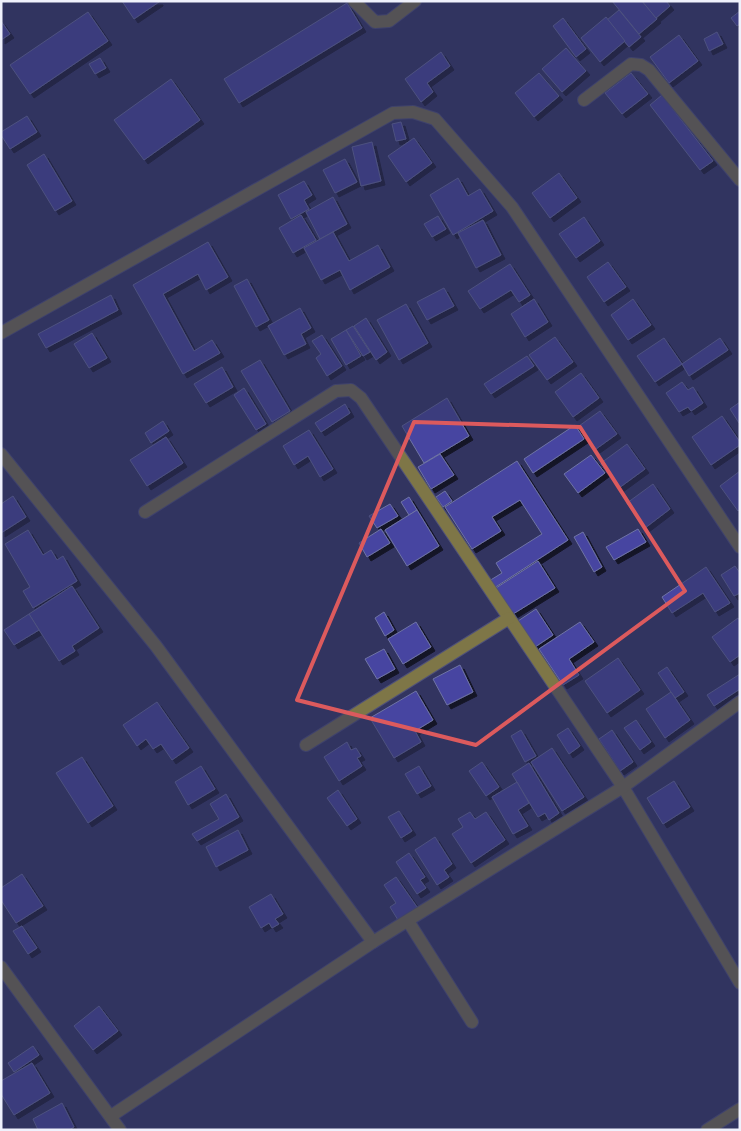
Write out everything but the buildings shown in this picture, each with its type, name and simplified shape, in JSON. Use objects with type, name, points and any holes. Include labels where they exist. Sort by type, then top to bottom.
[{"type":"street","points":[[354,1],[375,22],[389,21],[415,1]]},
{"type":"street","points":[[584,100],[631,64],[641,65],[650,70],[740,180]]},
{"type":"street","points":[[1,333],[393,113],[413,112],[434,119],[512,207],[740,547]]},
{"type":"street","points":[[145,512],[336,391],[351,390],[361,398],[623,787],[740,983]]},
{"type":"street","points":[[1,454],[156,646],[373,942]]},
{"type":"street","points":[[306,745],[509,618]]},
{"type":"street","points":[[112,1116],[373,942],[623,787],[740,702]]},
{"type":"street","points":[[408,921],[472,1022]]},
{"type":"street","points":[[1,967],[112,1116],[120,1130]]},
{"type":"street","points":[[707,1130],[740,1109]]},
{"type":"highlighted area","points":[[414,422],[580,427],[685,591],[476,745],[297,700]]}]
